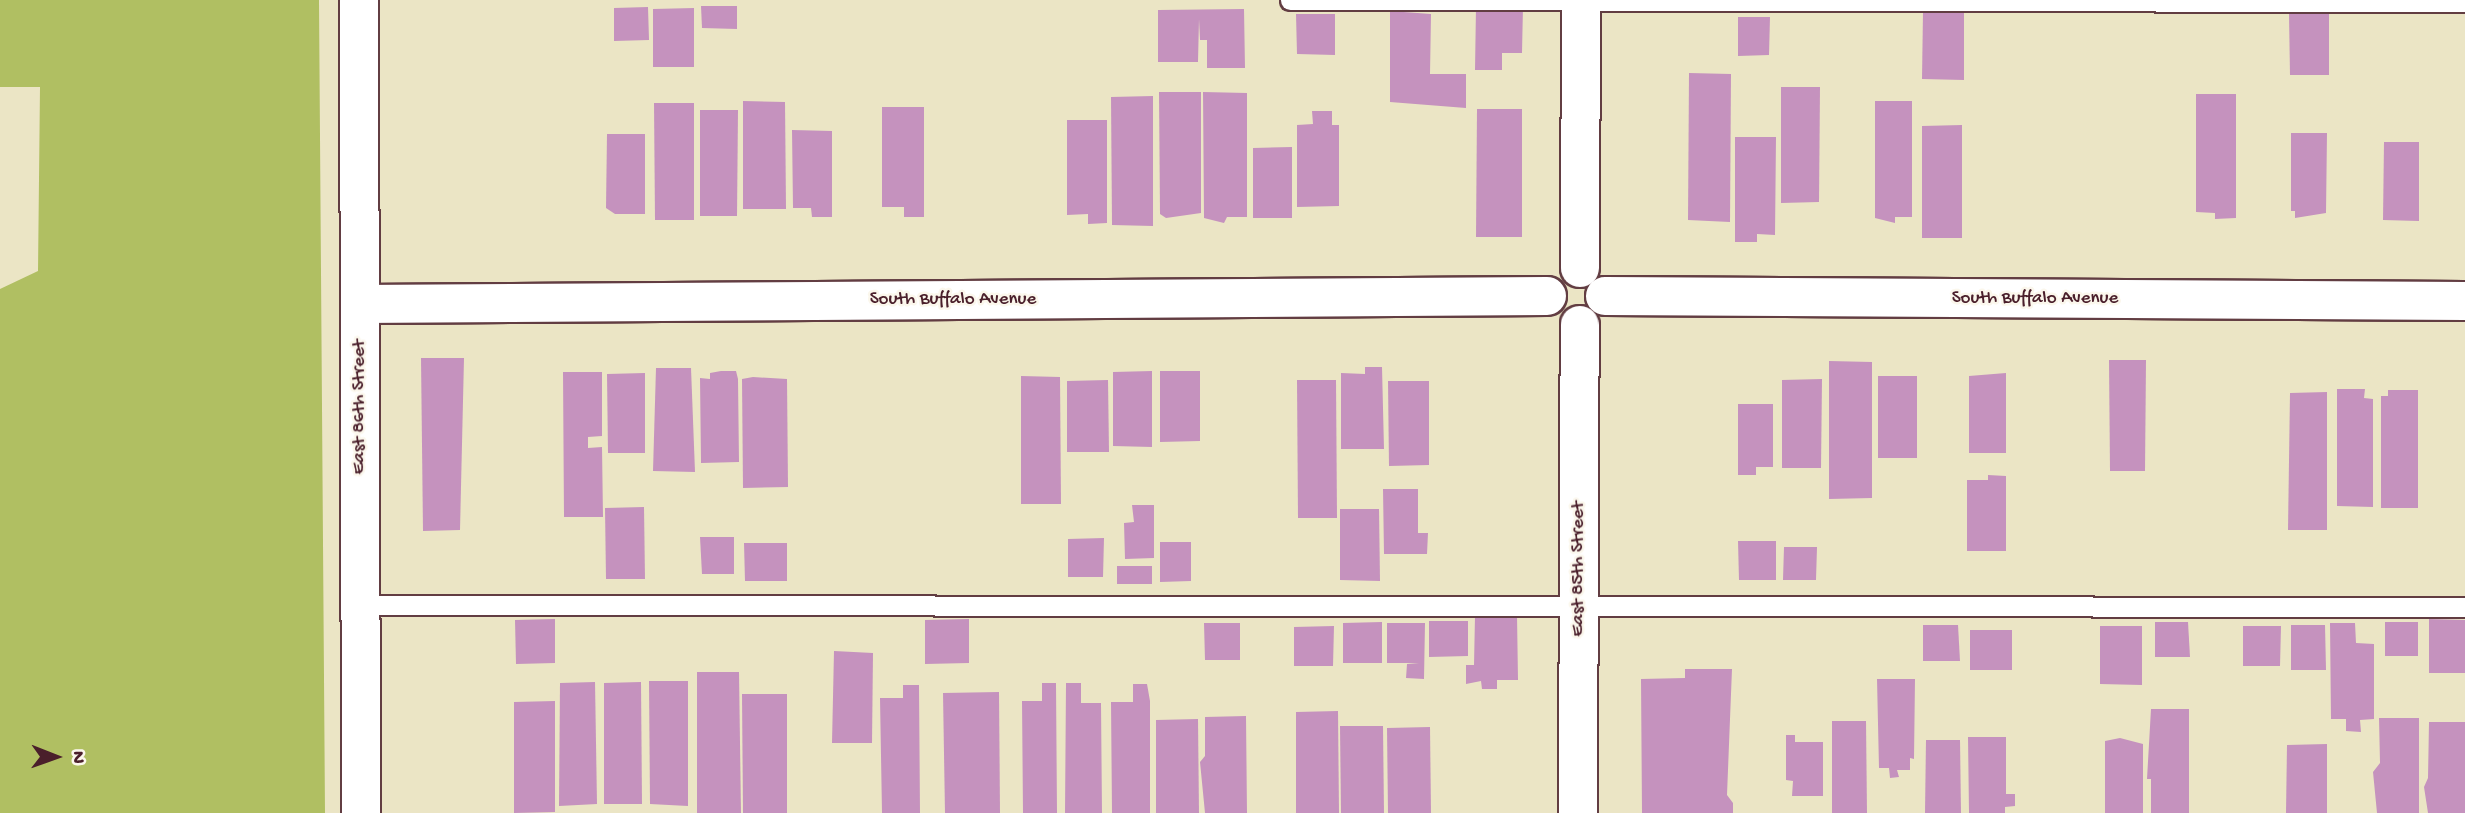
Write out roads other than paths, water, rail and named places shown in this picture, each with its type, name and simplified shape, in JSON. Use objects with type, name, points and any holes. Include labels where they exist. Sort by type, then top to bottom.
[{"type":"street","name":"East 86th Street","points":[[359,0],[361,813]]},
{"type":"street","points":[[1581,0],[1595,318],[1580,325],[1557,318],[1547,296],[1553,278],[1593,282]]},
{"type":"street","name":"South Buffalo Avenue","points":[[1593,282],[2465,301]]},
{"type":"street","name":"South Buffalo Avenue","points":[[360,304],[1547,296]]},
{"type":"street","name":"East 85th Street","points":[[1578,813],[1580,325]]},
{"type":"lane","points":[[1290,0],[2465,2]]},
{"type":"lane","points":[[360,606],[2465,607]]}]
